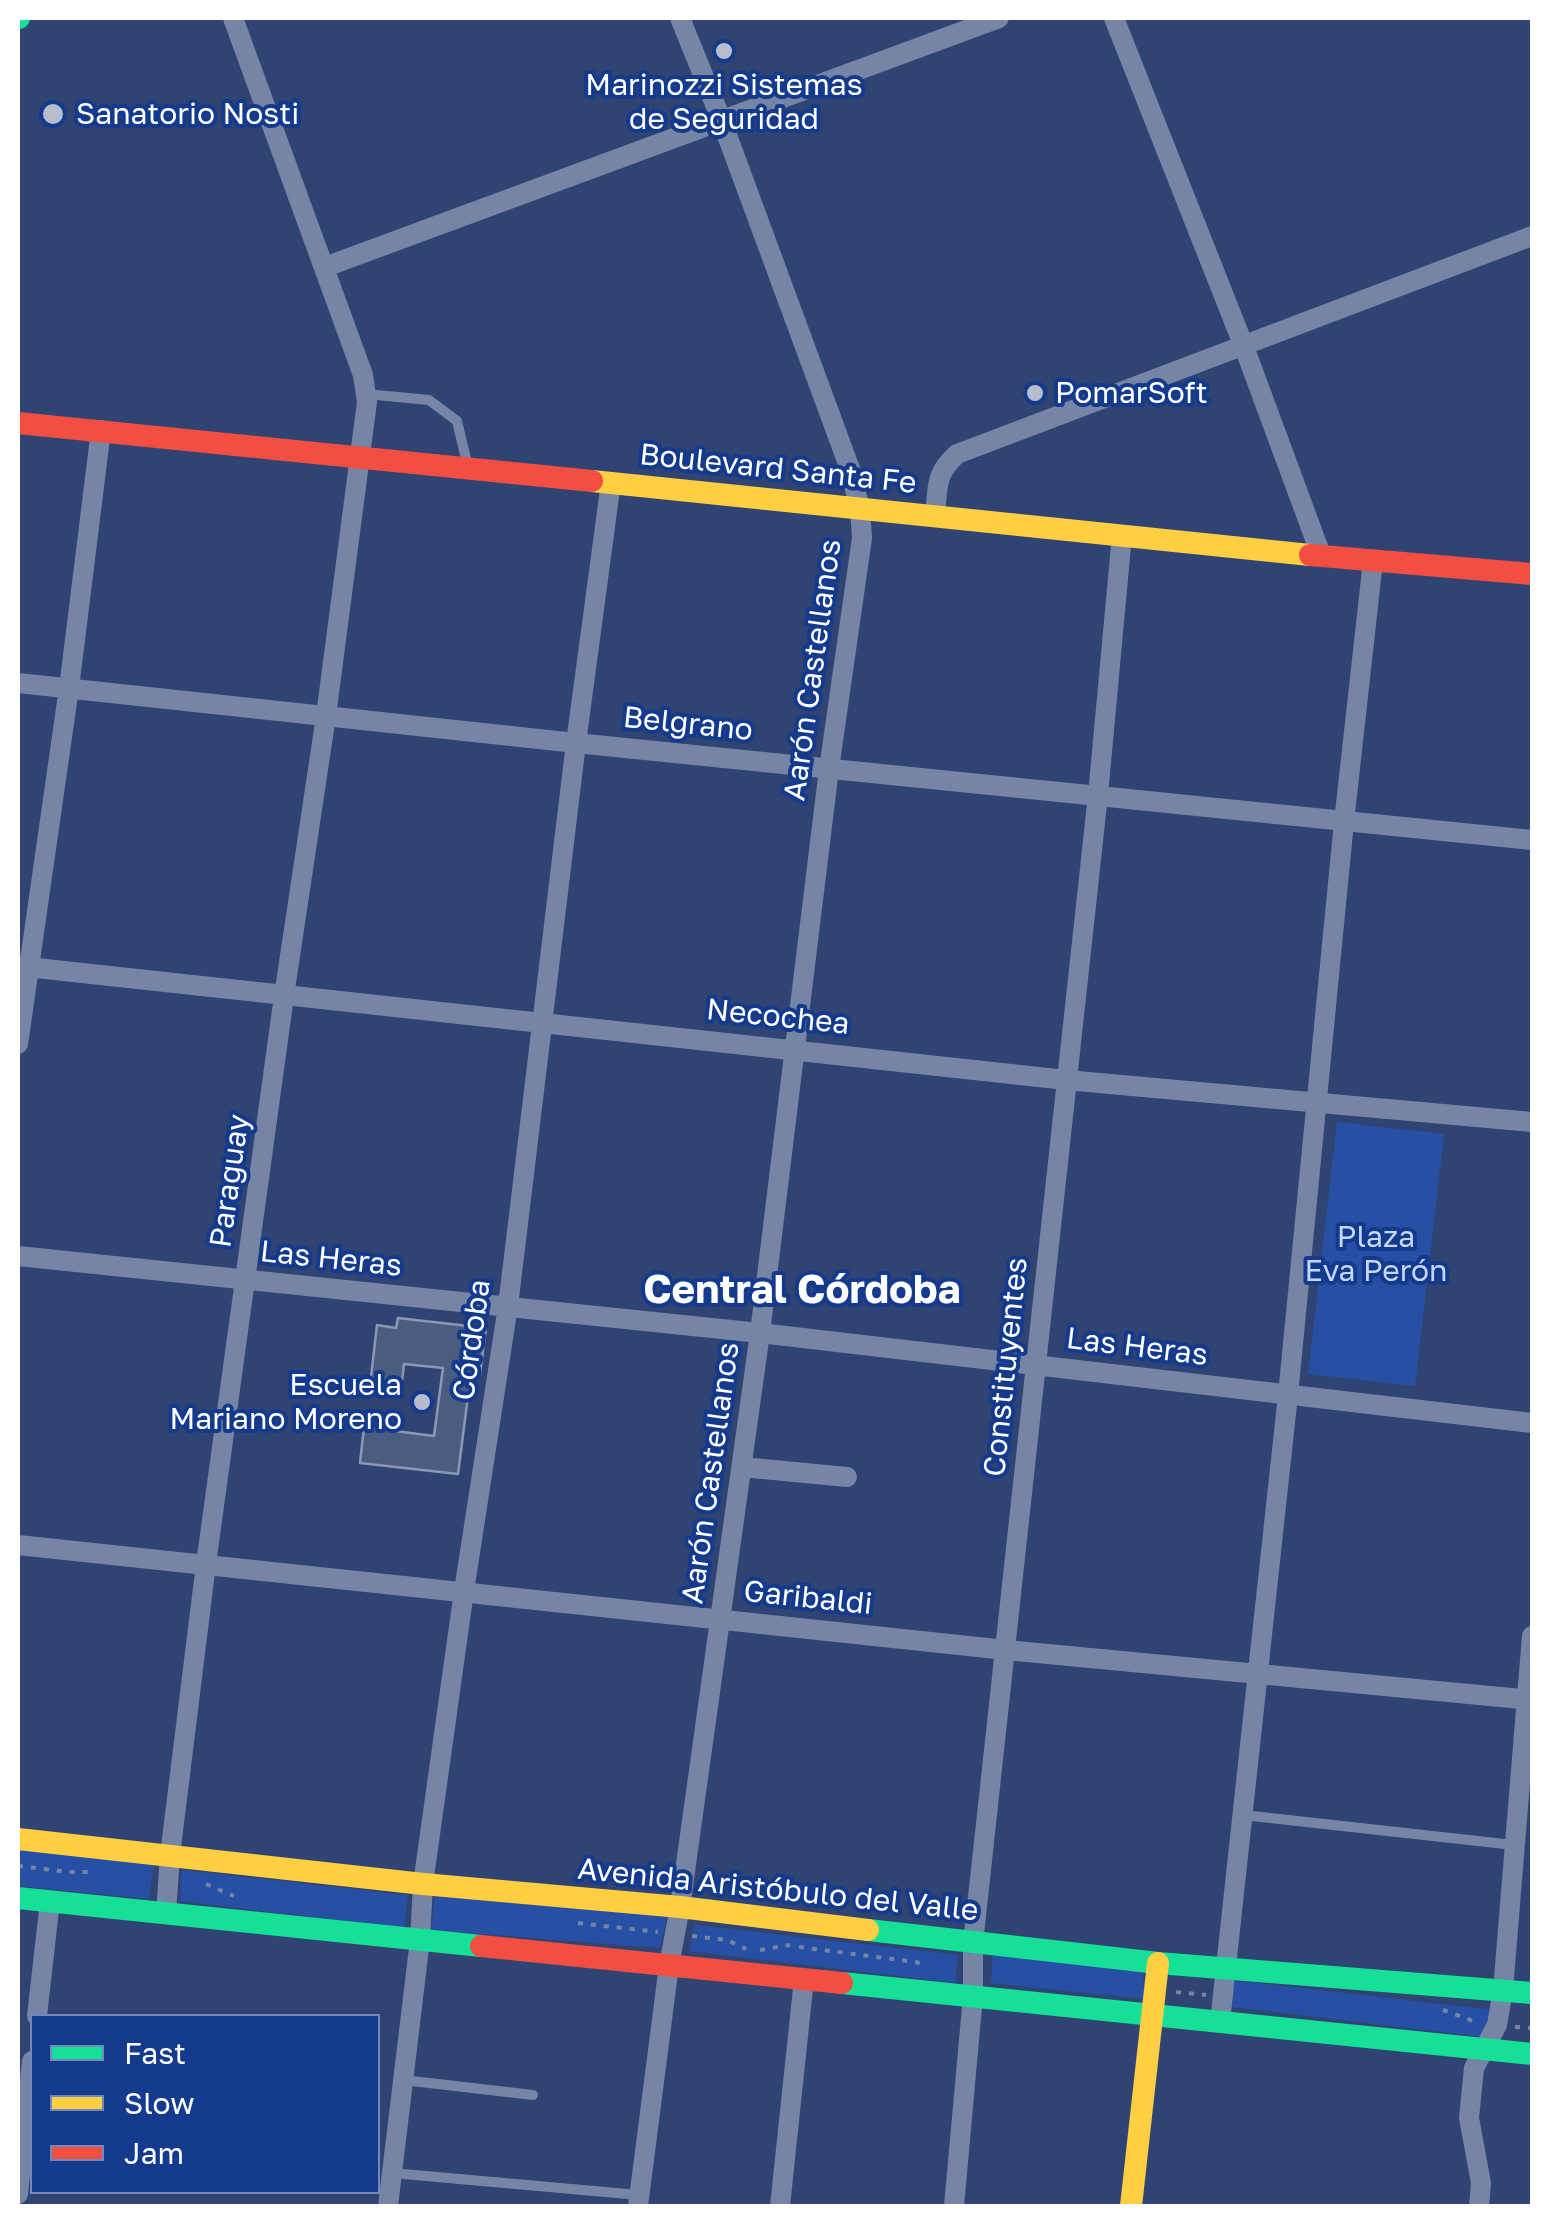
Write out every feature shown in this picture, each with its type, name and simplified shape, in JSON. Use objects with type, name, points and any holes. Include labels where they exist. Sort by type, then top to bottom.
[{"type":"street","points":[[233,18],[326,267],[366,394]]},
{"type":"street","name":"Aarón Castellanos","points":[[639,2201],[742,1468],[829,769],[862,538],[860,508],[850,469],[680,18]]},
{"type":"street","points":[[326,267],[999,18]]},
{"type":"street","points":[[1114,18],[1321,554]]},
{"type":"street","points":[[935,514],[944,466],[958,454],[1532,236]]},
{"type":"street","name":"Paraguay","points":[[166,1914],[206,1564],[326,716],[366,394]]},
{"type":"street","name":"Boulevard Santa Fe","points":[[18,423],[1532,574]]},
{"type":"street","points":[[18,1044],[22,967],[69,688],[101,430]]},
{"type":"street","name":"Córdoba","points":[[388,2206],[391,2173],[386,2148],[403,2080],[423,1884],[508,1306],[610,482]]},
{"type":"street","name":"Constituyentes","points":[[954,2206],[973,1996],[973,1943],[1098,795],[1122,535]]},
{"type":"street","points":[[1220,2022],[1373,560]]},
{"type":"street","name":"Belgrano","points":[[18,683],[1532,840]]},
{"type":"street","name":"Necochea","points":[[22,967],[1066,1080],[1532,1122]]},
{"type":"street","name":"Las Heras","points":[[18,1256],[760,1333],[1532,1423]]},
{"type":"street","points":[[742,1468],[847,1478]]},
{"type":"street","name":"Garibaldi","points":[[18,1545],[1006,1650],[1530,1700]]},
{"type":"street","points":[[1479,2206],[1481,2183],[1469,2118],[1474,2068],[1497,2025],[1503,1990],[1530,1700],[1532,1636]]},
{"type":"street","name":"Avenida Aristóbulo del Valle","points":[[18,1839],[423,1884],[680,1906],[1158,1963],[1532,1993]]},
{"type":"street","points":[[18,1898],[1532,2054]]},
{"type":"street","points":[[37,2014],[50,1901]]},
{"type":"street","points":[[1131,2206],[1158,1963]]},
{"type":"street","points":[[780,2206],[804,1979]]},
{"type":"street","points":[[18,2194],[30,2079]]},
{"type":"lane","points":[[366,394],[429,400],[457,421],[468,468]]},
{"type":"lane","points":[[1242,1815],[1515,1845]]},
{"type":"lane","points":[[403,2080],[533,2095]]},
{"type":"lane","points":[[391,2173],[639,2201]]},
{"type":"path","points":[[18,1866],[105,1872]]},
{"type":"path","points":[[204,1883],[246,1901]]},
{"type":"path","points":[[579,1923],[727,1940],[750,1951],[787,1945],[916,1962],[938,1972]]},
{"type":"path","points":[[1155,1990],[1223,1996]]},
{"type":"path","points":[[1438,2008],[1469,2022],[1532,2028]]},
{"type":"green space","name":"Plaza Eva Perón","points":[[1337,1122],[1444,1134],[1415,1386],[1308,1374]]},
{"type":"green space","points":[[18,1849],[154,1863],[149,1899],[18,1886]]},
{"type":"green space","points":[[182,1870],[408,1895],[404,1928],[180,1901]]},
{"type":"green space","points":[[435,1896],[667,1916],[660,1948],[431,1930]]},
{"type":"green space","points":[[695,1925],[957,1955],[956,1983],[689,1951]]},
{"type":"green space","points":[[993,1954],[1143,1971],[1145,1999],[991,1983]]},
{"type":"green space","points":[[1231,1980],[1493,2010],[1492,2038],[1225,2006]]},
{"type":"building","name":"Escuela Mariano Moreno","points":[[398,1318],[486,1328],[480,1374],[471,1373],[458,1474],[360,1463],[364,1427],[434,1436],[443,1368],[404,1364],[402,1381],[371,1377],[377,1325],[396,1328]]},
{"type":"traffic: fast","points":[[18,1898],[481,1946]]},
{"type":"traffic: fast","points":[[868,1930],[1158,1963],[1532,1993]]},
{"type":"traffic: fast","points":[[842,1983],[1532,2054]]},
{"type":"traffic: slow","points":[[592,481],[1310,555]]},
{"type":"traffic: slow","points":[[18,1839],[868,1930]]},
{"type":"traffic: slow","points":[[1131,2206],[1158,1963]]},
{"type":"traffic: jam","points":[[18,423],[592,481]]},
{"type":"traffic: jam","points":[[1310,555],[1532,574]]},
{"type":"traffic: jam","points":[[481,1946],[842,1983]]},
{"type":"place","name":"Marinozzi Sistemas de Seguridad","points":[[724,51]]},
{"type":"place","name":"Sanatorio Nosti","points":[[53,114]]},
{"type":"place","name":"PomarSoft","points":[[1035,393]]},
{"type":"place","name":"Escuela Mariano Moreno","points":[[422,1402]]},
{"type":"district","name":"Central Córdoba","points":[[802,1290]]}]
